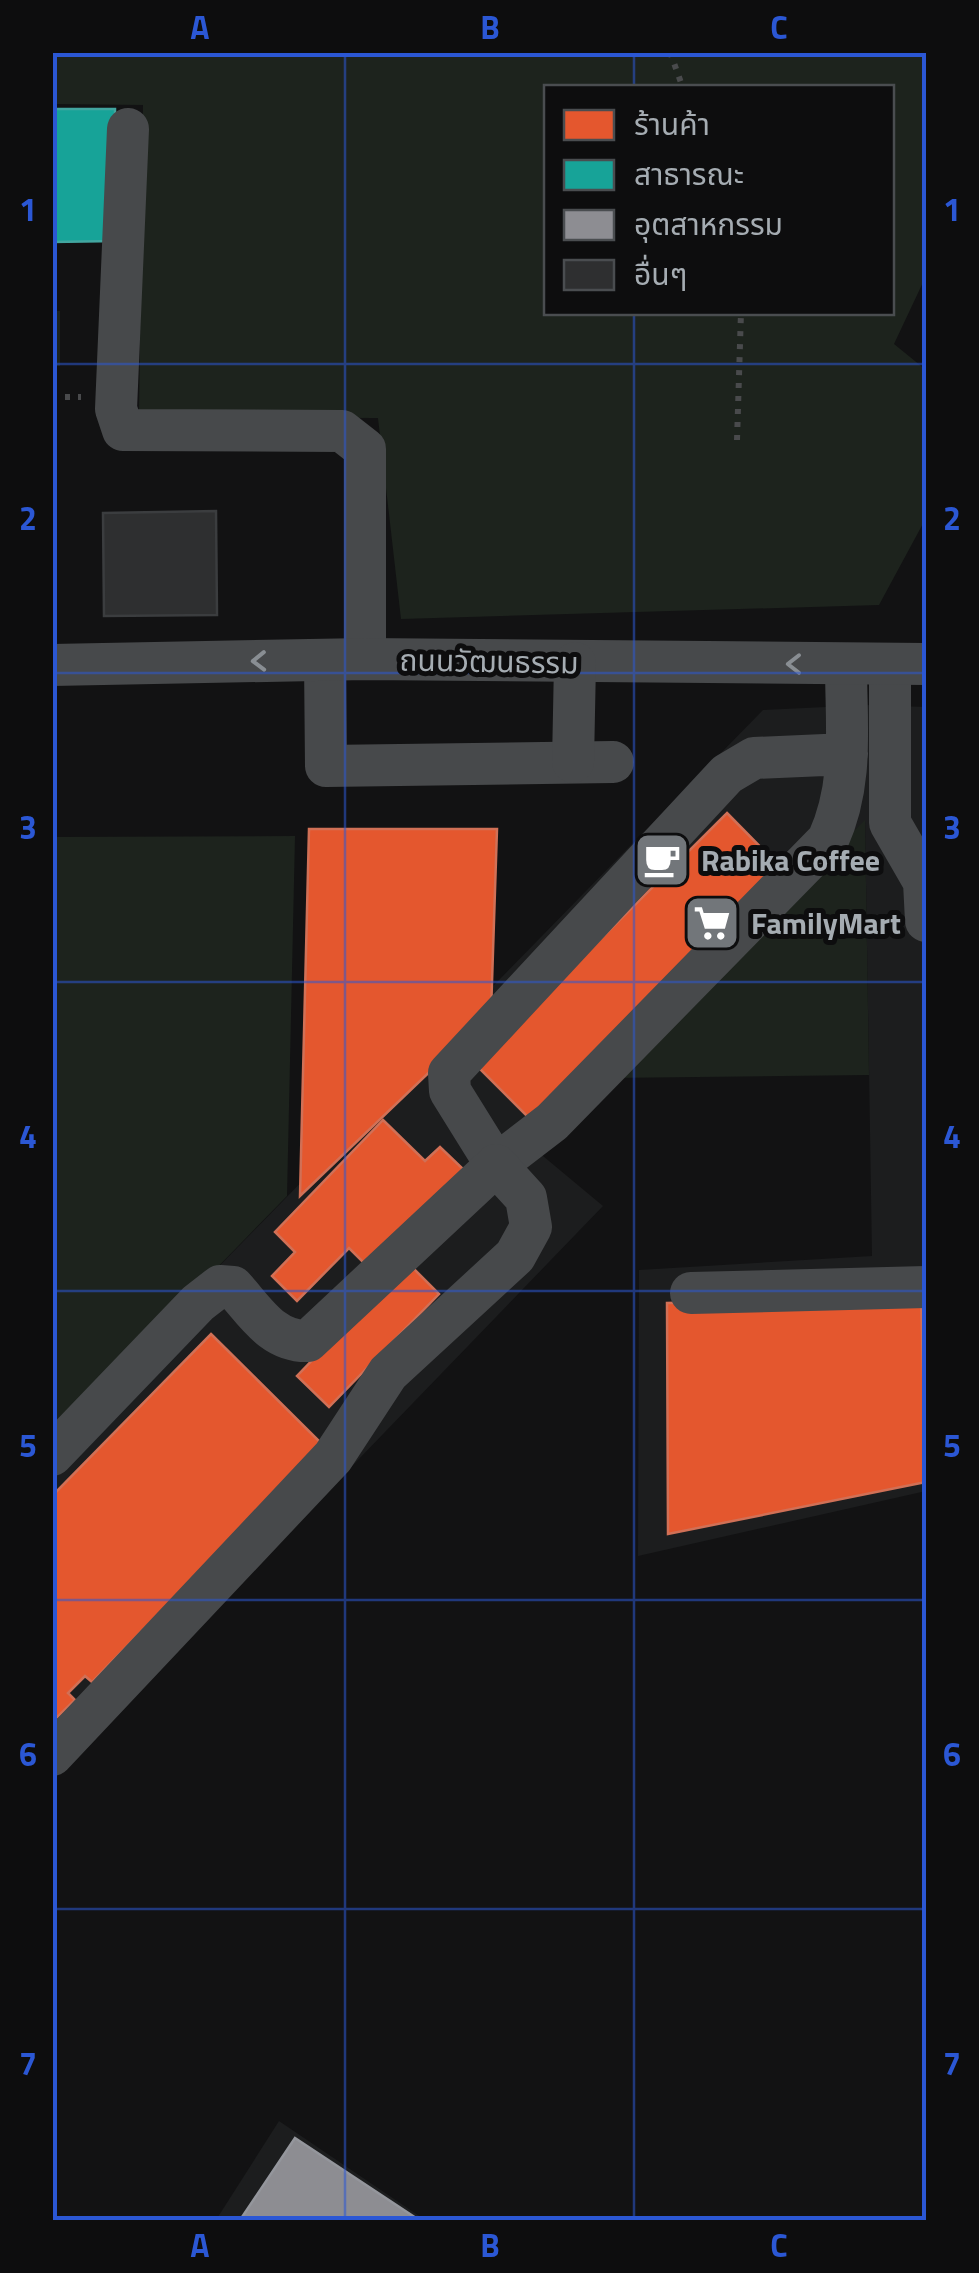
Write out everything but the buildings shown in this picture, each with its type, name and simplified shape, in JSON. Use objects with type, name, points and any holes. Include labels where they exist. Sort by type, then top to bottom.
[{"type":"street","points":[[128,129],[116,409],[124,430],[342,431],[364,449],[345,660],[326,766],[593,762],[575,662]]},
{"type":"street","name":"ถนนวัฒนธรรม","points":[[52,664],[345,660],[908,664]]},
{"type":"street","points":[[52,1455],[198,1302],[220,1286],[233,1286],[274,1332],[290,1342],[308,1340],[496,1165],[552,1122],[828,840],[844,805],[846,664]]},
{"type":"street","points":[[908,664],[890,823],[926,895]]},
{"type":"street","points":[[52,1755],[333,1458],[388,1373],[515,1256],[531,1226],[526,1198],[496,1165],[450,1092],[449,1073],[727,774],[754,758],[846,754]]},
{"type":"street","points":[[691,1292],[926,1287]]},
{"type":"path","points":[[670,52],[682,85]]},
{"type":"path","points":[[737,440],[741,315]]},
{"type":"shaded area","points":[[53,53],[926,53],[926,276],[894,344],[926,370],[926,518],[879,605],[401,619],[378,418],[139,417],[143,105],[53,104]]},
{"type":"shaded area","points":[[53,311],[60,311],[60,366],[53,366]]},
{"type":"shaded area","points":[[867,705],[926,707],[926,1491],[638,1556],[639,1270],[872,1256],[865,821],[537,1151],[603,1206],[53,1776],[53,1436],[763,710]]},
{"type":"shaded area","points":[[865,820],[869,1075],[608,1078]]},
{"type":"shaded area","points":[[295,836],[287,1196],[53,1436],[53,837]]},
{"type":"shaded area","points":[[279,2121],[425,2220],[216,2220]]},
{"type":"place","name":"Rabika Coffee","points":[[662,860]]},
{"type":"place","name":"FamilyMart","points":[[712,923]]}]
